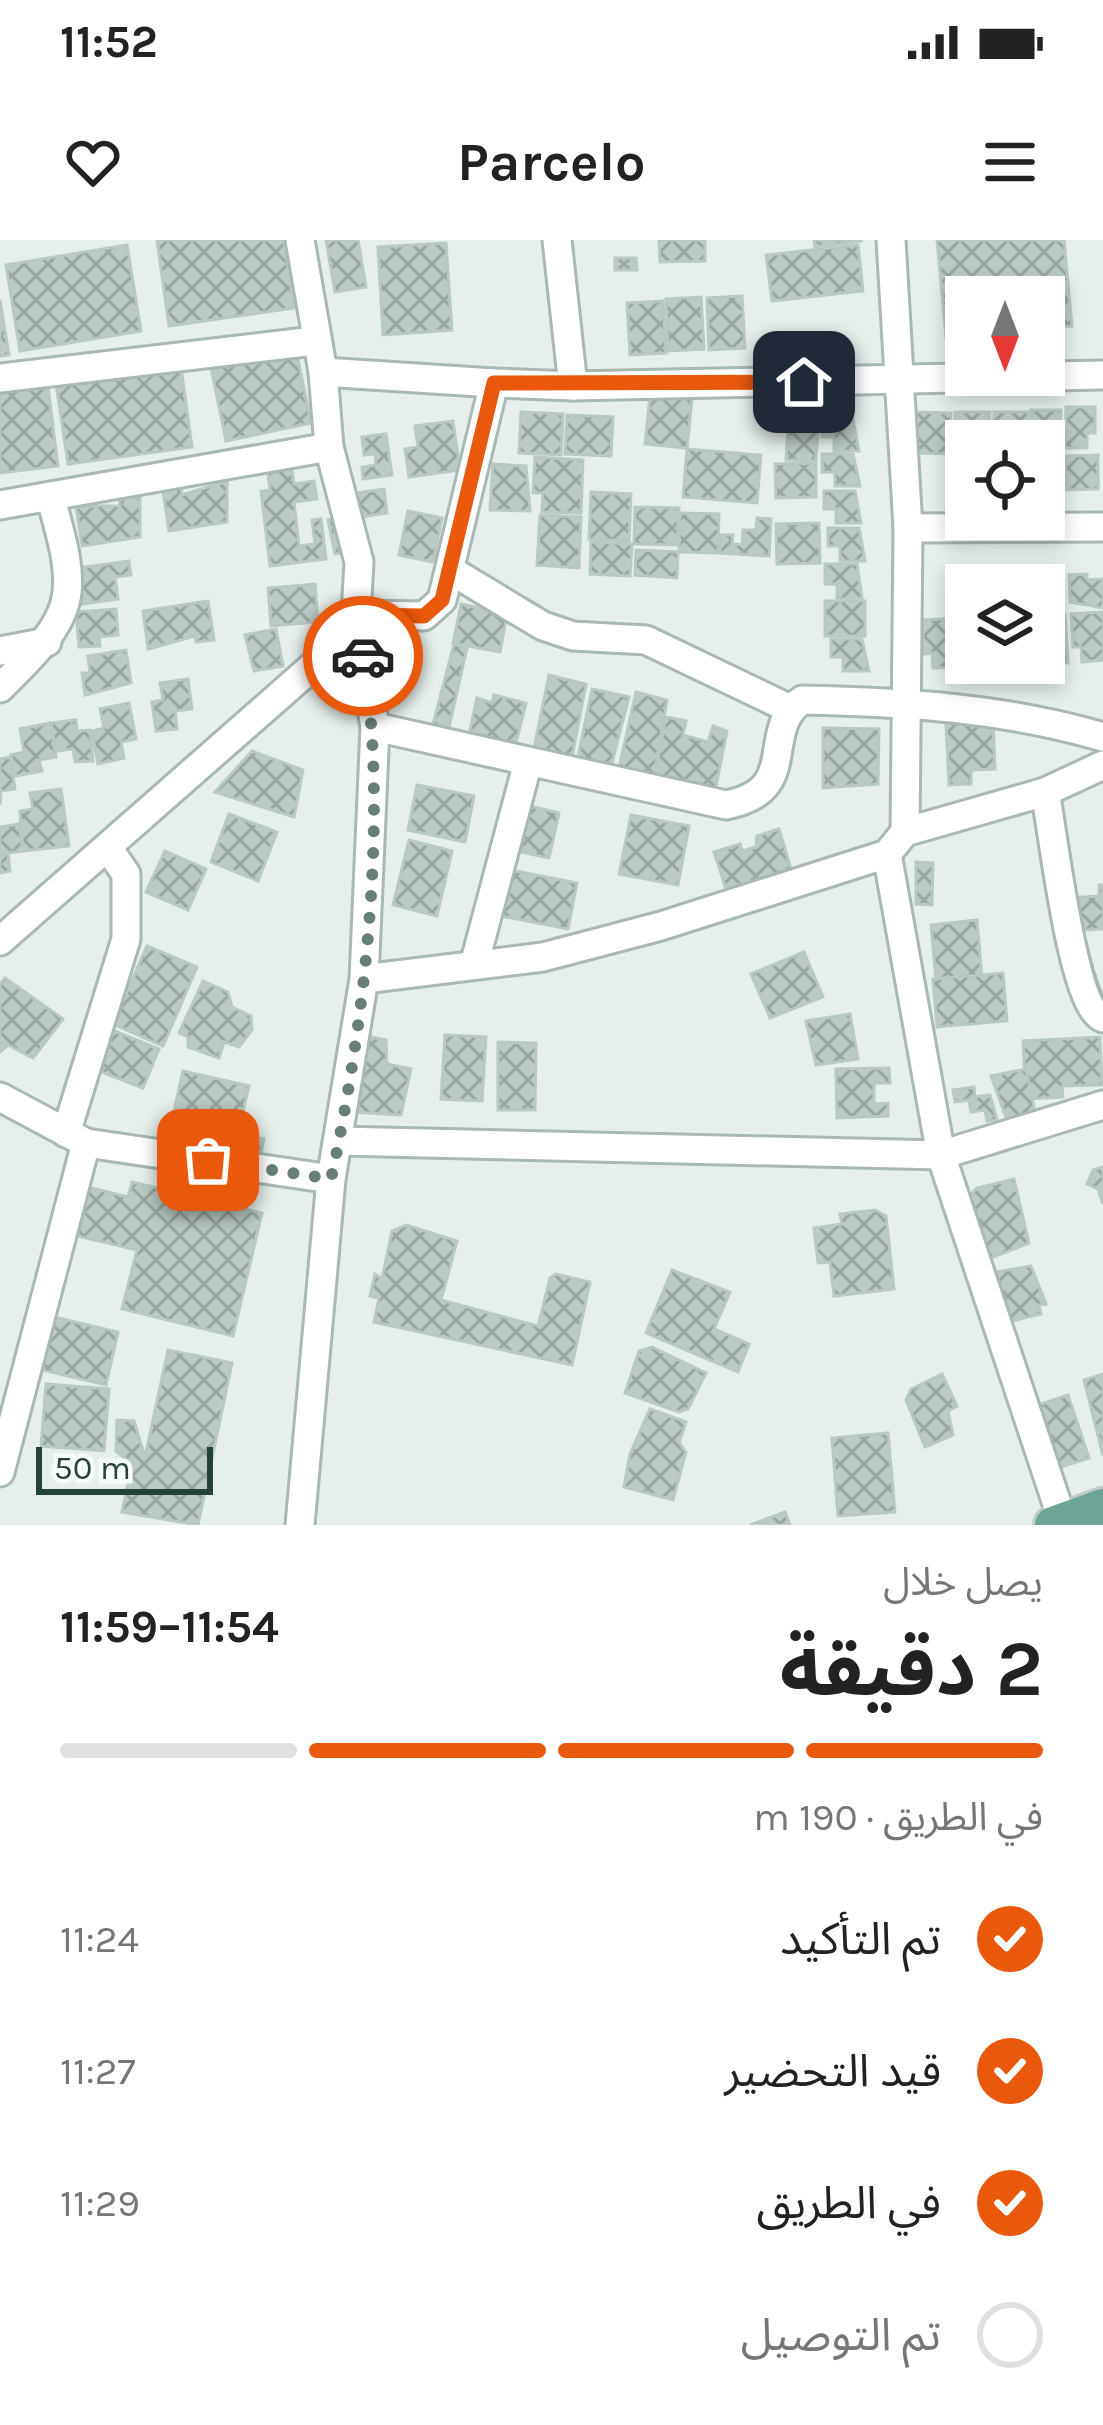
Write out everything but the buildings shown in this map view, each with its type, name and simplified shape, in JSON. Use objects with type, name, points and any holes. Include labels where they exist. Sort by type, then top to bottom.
[{"type":"main road","points":[[1060,1524],[1103,1507]]},
{"type":"street","points":[[300,240],[323,372],[328,447],[359,562],[356,615],[375,728],[364,980],[331,1179],[300,1525]]},
{"type":"street","points":[[557,240],[573,386]]},
{"type":"street","points":[[891,240],[908,528],[910,702],[896,843],[941,1155],[1060,1524]]},
{"type":"street","points":[[0,378],[314,340]]},
{"type":"street","points":[[323,372],[573,386],[1103,374]]},
{"type":"street","points":[[356,615],[424,616],[442,600],[494,383]]},
{"type":"street","points":[[0,506],[328,447]]},
{"type":"street","points":[[0,688],[47,642],[68,605],[67,554],[50,496]]},
{"type":"street","points":[[908,528],[1103,527]]},
{"type":"street","points":[[450,569],[543,626],[573,636],[646,640],[790,710]]},
{"type":"street","points":[[0,941],[345,638],[356,615]]},
{"type":"street","points":[[0,651],[47,642]]},
{"type":"street","points":[[375,728],[726,805],[752,800],[766,789],[790,710],[802,700],[910,702],[1061,725],[1103,737]]},
{"type":"street","points":[[474,965],[528,762]]},
{"type":"street","points":[[364,980],[543,957],[661,926],[1045,792],[1103,765]]},
{"type":"street","points":[[1045,792],[1073,957],[1087,1004],[1103,1018]]},
{"type":"street","points":[[0,1472],[126,939],[126,874],[108,848]]},
{"type":"street","points":[[0,1097],[76,1138],[331,1179]]},
{"type":"street","points":[[339,1141],[941,1155],[1103,1105]]},
{"type":"way so far","points":[[208,1160],[331,1179],[364,980],[375,728],[363,656]]},
{"type":"route","points":[[363,656],[356,615],[424,616],[442,600],[494,383],[804,382]]}]
